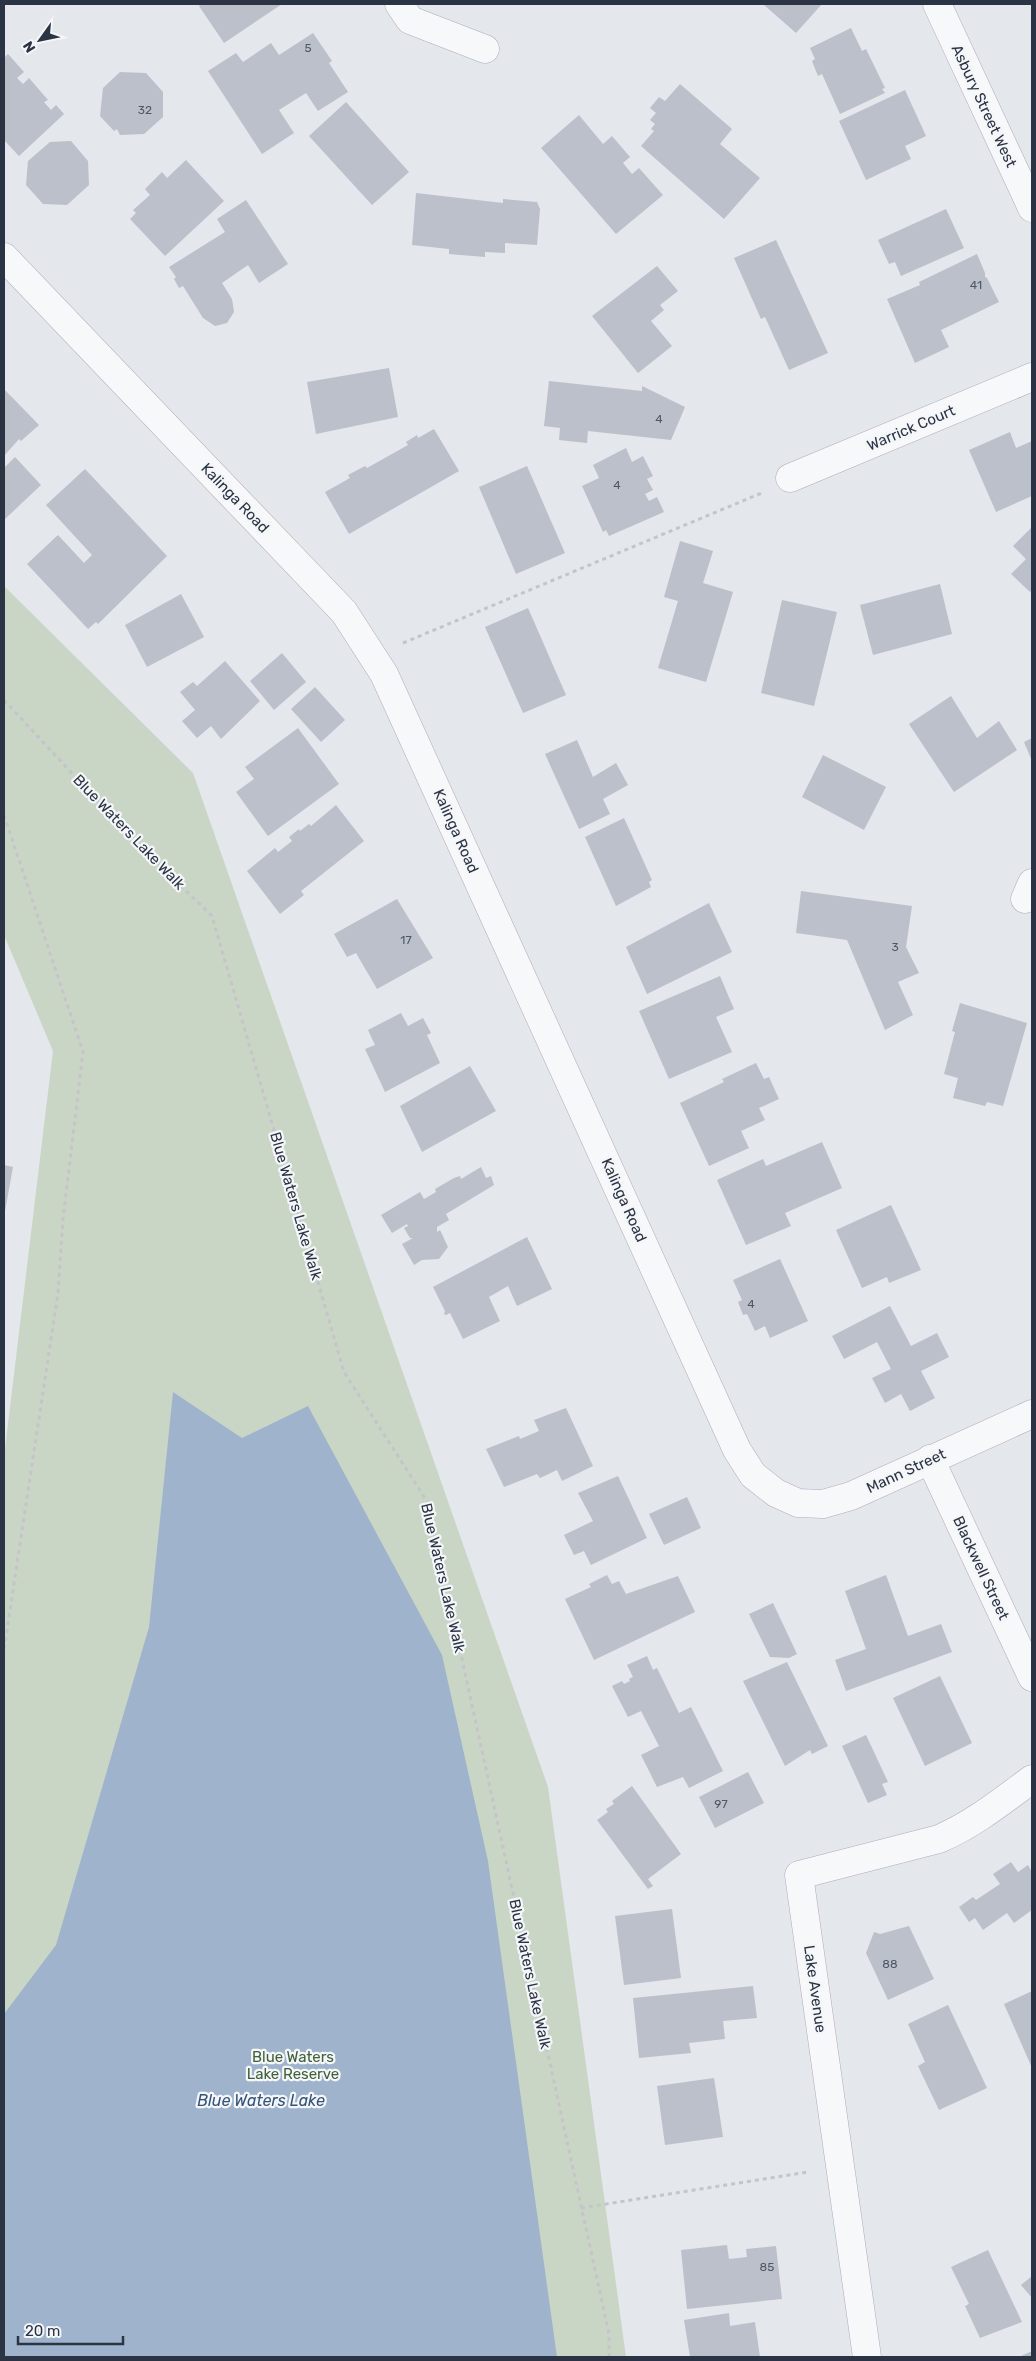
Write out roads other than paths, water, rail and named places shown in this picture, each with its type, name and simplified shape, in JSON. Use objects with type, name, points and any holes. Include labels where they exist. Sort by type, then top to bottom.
[{"type":"street","points":[[399,4],[410,20],[485,49]]},
{"type":"street","name":"Asbury Street West","points":[[937,4],[1032,208]]},
{"type":"street","name":"Kalinga Road","points":[[4,256],[344,612],[384,674],[737,1450],[753,1475],[776,1494]]},
{"type":"street","name":"Warrick Court","points":[[790,478],[1032,377]]},
{"type":"street","name":"Mann Street","points":[[776,1494],[798,1503],[823,1504],[851,1496],[1032,1414]]},
{"type":"street","name":"Blackwell Street","points":[[930,1459],[1032,1677]]},
{"type":"street","name":"Lake Avenue","points":[[867,2357],[799,1875],[890,1852],[953,1833],[984,1815],[1032,1779]]},
{"type":"water","name":"Blue Waters Lake","points":[[173,1392],[242,1438],[308,1406],[442,1655],[488,1861],[557,2357],[4,2357],[4,2014],[56,1945],[149,1627]]},
{"type":"park label","name":"Blue Waters Lake Reserve","points":[[293,2066]]}]
